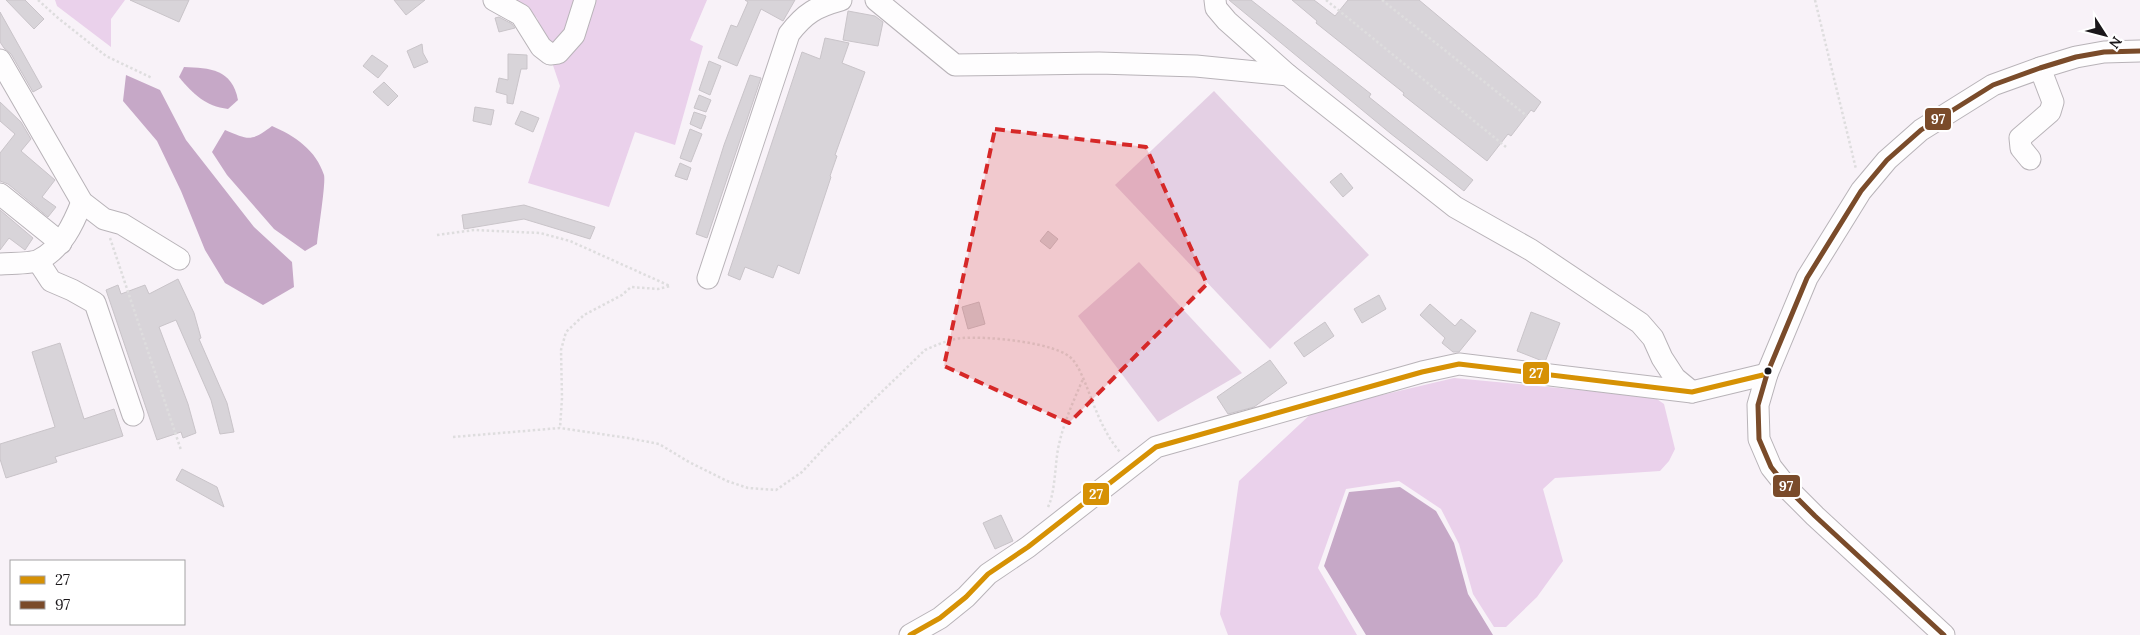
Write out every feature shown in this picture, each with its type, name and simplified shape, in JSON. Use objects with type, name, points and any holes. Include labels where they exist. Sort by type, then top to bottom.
[{"type":"street","points":[[494,0],[521,14],[542,46],[550,54],[558,53],[567,46],[574,35],[585,0]]},
{"type":"street","points":[[708,278],[789,34],[802,17],[824,5],[841,0]]},
{"type":"street","points":[[876,0],[954,65],[1099,63],[1196,66],[1288,74]]},
{"type":"street","points":[[1215,0],[1216,8],[1227,21],[1288,74],[1455,207],[1531,250],[1640,322],[1653,338],[1662,358],[1675,378],[1692,392]]},
{"type":"street","points":[[1944,635],[1815,516],[1790,491],[1771,467],[1759,438],[1758,405],[1767,374],[1807,278],[1861,191],[1887,160],[1921,130],[1993,85],[2040,68],[2076,57],[2104,52],[2140,51]]},
{"type":"street","points":[[0,60],[82,202],[104,219],[122,224],[179,259]]},
{"type":"street","points":[[2030,159],[2021,148],[2020,138],[2050,112],[2053,102],[2040,68]]},
{"type":"street","points":[[0,194],[61,243]]},
{"type":"street","points":[[0,264],[38,261],[61,243],[72,226],[82,202]]},
{"type":"street","points":[[38,261],[51,281],[95,303],[133,415]]},
{"type":"street","points":[[910,635],[940,618],[966,597],[988,574],[1028,546],[1156,448],[1422,372],[1459,364],[1692,392],[1767,374]]},
{"type":"path","points":[[38,0],[106,56],[152,78]]},
{"type":"path","points":[[1326,0],[1506,147]]},
{"type":"path","points":[[1382,0],[1527,116]]},
{"type":"path","points":[[1814,0],[1861,191]]},
{"type":"path","points":[[104,219],[181,450]]},
{"type":"path","points":[[437,235],[474,230],[540,233],[570,240],[643,274],[659,279],[670,286],[658,289],[631,287],[622,295],[584,315],[566,332],[561,350],[562,398],[560,428]]},
{"type":"path","points":[[453,437],[560,428],[659,444],[688,462],[727,481],[748,488],[776,490],[802,472],[828,444],[925,350],[940,343],[962,338],[1027,342],[1053,347],[1072,358],[1084,378],[1118,451],[1134,464]]},
{"type":"path","points":[[1046,511],[1051,502],[1054,473],[1064,421],[1084,378]]},
{"type":"highlighted area","points":[[995,129],[1146,147],[1207,284],[1069,423],[944,366]]},
{"type":"shaded area","points":[[55,0],[125,0],[111,19],[111,47],[57,6]]},
{"type":"shaded area","points":[[516,0],[707,0],[690,40],[703,46],[675,145],[635,132],[609,207],[528,183],[560,86],[537,18]]},
{"type":"shaded area","points":[[184,67],[203,68],[225,76],[231,82],[238,100],[228,109],[206,102],[189,89],[179,77]]},
{"type":"shaded area","points":[[126,75],[160,90],[186,140],[254,227],[292,262],[294,287],[263,305],[225,283],[205,250],[181,191],[157,141],[123,101]]},
{"type":"shaded area","points":[[1214,91],[1369,255],[1270,349],[1115,185]]},
{"type":"shaded area","points":[[272,126],[289,134],[304,145],[316,158],[324,175],[317,244],[305,251],[274,229],[227,175],[212,152],[225,130],[250,138],[259,135]]},
{"type":"shaded area","points":[[1139,262],[1242,373],[1158,422],[1078,316]]},
{"type":"shaded area","points":[[1454,378],[1654,397],[1664,404],[1675,449],[1669,461],[1660,471],[1555,478],[1543,489],[1563,561],[1537,597],[1506,627],[1494,627],[1473,594],[1459,544],[1441,509],[1399,481],[1346,489],[1318,568],[1357,635],[1228,635],[1220,614],[1239,481],[1314,411]]},
{"type":"shaded area","points":[[1400,487],[1436,511],[1454,543],[1468,594],[1493,635],[1366,635],[1324,566],[1349,492]]},
{"type":"building","points":[[6,0],[25,0],[44,19],[34,29]]},
{"type":"building","points":[[130,0],[189,0],[179,22]]},
{"type":"building","points":[[394,0],[425,0],[406,15]]},
{"type":"building","points":[[745,0],[795,0],[783,21],[761,9],[737,66],[718,58],[731,25],[737,27],[748,2]]},
{"type":"building","points":[[1229,0],[1251,0],[1371,94],[1369,97],[1473,180],[1464,191],[1390,133]]},
{"type":"building","points":[[1292,0],[1314,0],[1335,16],[1348,0],[1419,0],[1541,102],[1534,112],[1531,110],[1511,136],[1508,134],[1487,161],[1403,95],[1404,93],[1316,23],[1317,21]]},
{"type":"building","points":[[848,11],[875,16],[883,22],[878,46],[843,40]]},
{"type":"building","points":[[0,12],[42,87],[33,92],[11,54],[0,42]]},
{"type":"building","points":[[499,17],[512,24],[515,28],[499,32],[495,18]]},
{"type":"building","points":[[825,38],[849,43],[842,63],[865,72],[835,155],[837,156],[831,177],[799,274],[778,265],[773,278],[745,267],[740,280],[728,275],[802,52],[820,59]]},
{"type":"building","points":[[422,44],[423,53],[428,62],[414,68],[407,51]]},
{"type":"building","points":[[508,54],[527,55],[527,69],[521,69],[513,104],[507,103],[507,95],[496,92],[499,78],[508,80]]},
{"type":"building","points":[[372,55],[388,66],[378,78],[363,66]]},
{"type":"building","points":[[709,61],[721,66],[710,95],[699,90]]},
{"type":"building","points":[[750,75],[761,78],[707,238],[696,234],[724,145]]},
{"type":"building","points":[[384,82],[398,96],[388,106],[373,92]]},
{"type":"building","points":[[699,95],[711,100],[706,112],[694,108]]},
{"type":"building","points":[[0,102],[21,122],[31,139],[21,151],[55,180],[42,197],[56,207],[48,217],[8,184],[0,181],[0,153],[15,134],[0,121]]},
{"type":"building","points":[[475,107],[494,110],[491,125],[473,121]]},
{"type":"building","points":[[521,111],[539,118],[533,132],[515,124]]},
{"type":"building","points":[[694,112],[706,116],[701,129],[690,124]]},
{"type":"building","points":[[690,129],[702,134],[691,162],[680,158]]},
{"type":"building","points":[[680,163],[691,168],[687,180],[675,176]]},
{"type":"building","points":[[1341,173],[1353,188],[1343,197],[1330,182]]},
{"type":"building","points":[[524,205],[595,227],[590,239],[524,219],[464,229],[462,215]]},
{"type":"building","points":[[0,210],[33,238],[25,250],[9,238],[0,250]]},
{"type":"building","points":[[1048,231],[1058,239],[1050,249],[1040,241]]},
{"type":"building","points":[[178,279],[194,313],[201,338],[199,339],[227,403],[234,432],[220,434],[211,400],[176,320],[159,327],[188,404],[196,433],[183,438],[181,432],[157,440],[106,290],[118,285],[121,294],[145,285],[149,294]]},
{"type":"building","points":[[1379,295],[1386,309],[1362,323],[1354,309]]},
{"type":"building","points":[[979,302],[985,324],[968,329],[962,307]]},
{"type":"building","points":[[1430,304],[1455,326],[1461,319],[1476,331],[1459,352],[1453,352],[1442,343],[1445,338],[1420,315]]},
{"type":"building","points":[[1531,312],[1560,323],[1545,362],[1517,351]]},
{"type":"building","points":[[1325,322],[1334,336],[1304,357],[1294,343]]},
{"type":"building","points":[[60,343],[84,419],[114,409],[123,436],[55,457],[57,462],[6,478],[0,459],[0,444],[55,427],[32,352]]},
{"type":"building","points":[[1270,360],[1287,383],[1254,407],[1228,414],[1217,397]]},
{"type":"building","points":[[182,469],[217,487],[224,507],[176,480]]},
{"type":"building","points":[[1001,515],[1013,541],[995,549],[983,523]]},
{"type":"transit line","name":"97","points":[[1944,635],[1815,516],[1790,491],[1771,467],[1759,439],[1758,405],[1767,374],[1807,278],[1861,191],[1887,160],[1921,130],[1993,85],[2040,68],[2076,57],[2104,52],[2140,51]]},
{"type":"transit line","name":"27","points":[[910,635],[940,618],[966,597],[988,574],[1028,547],[1156,447],[1422,372],[1459,364],[1692,392],[1767,374]]}]
